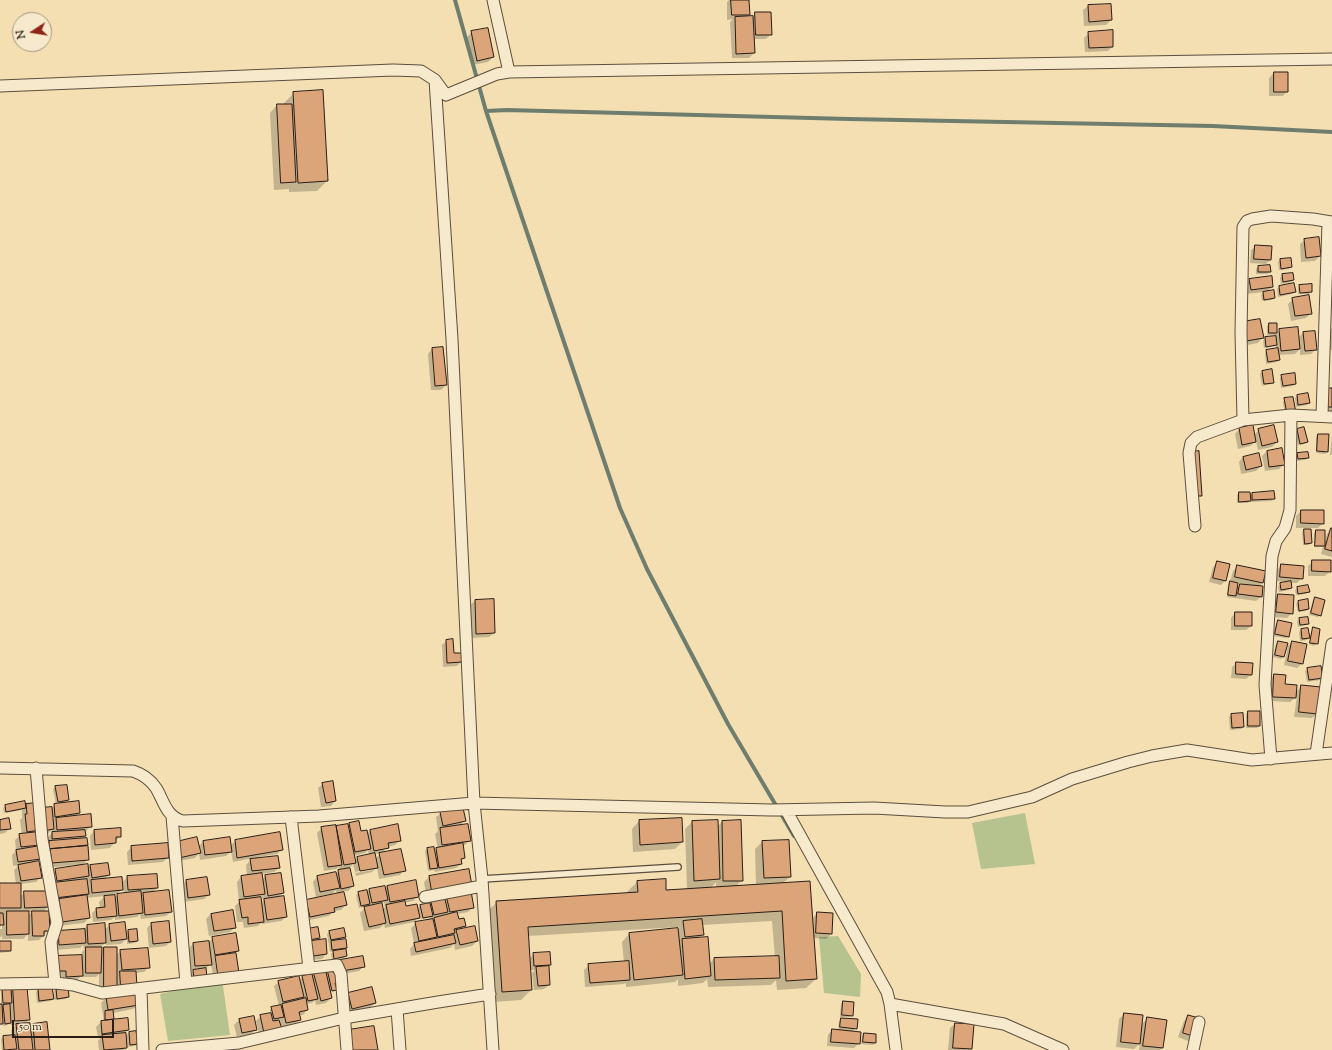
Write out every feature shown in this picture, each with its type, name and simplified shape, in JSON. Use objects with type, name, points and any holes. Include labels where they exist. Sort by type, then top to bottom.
[{"type":"street","points":[[493,0],[509,72]]},
{"type":"street","points":[[0,86],[394,70],[421,71],[435,80],[446,95],[496,74],[509,72],[1332,59]]},
{"type":"street","points":[[435,80],[452,339],[474,803],[482,882],[493,1050]]},
{"type":"street","points":[[1195,526],[1189,453],[1191,443],[1197,437],[1243,420],[1291,415],[1327,417],[1330,222],[1313,219],[1271,216],[1252,219],[1247,221],[1243,227],[1241,332],[1243,420]]},
{"type":"street","points":[[1271,758],[1265,685],[1272,556],[1276,541],[1285,528],[1290,510],[1291,415]]},
{"type":"street","points":[[1316,754],[1332,644]]},
{"type":"street","points":[[0,768],[133,771],[143,774],[156,788],[167,810],[172,816],[177,820],[183,821],[291,817],[474,803],[780,810],[874,808],[968,812],[1032,797],[1072,780],[1152,756],[1187,750],[1252,760],[1332,753]]},
{"type":"street","points":[[36,768],[42,839],[57,923],[51,942],[55,983]]},
{"type":"street","points":[[780,810],[874,967],[887,992],[896,1050]]},
{"type":"street","points":[[172,816],[186,983]]},
{"type":"street","points":[[291,817],[309,968]]},
{"type":"street","points":[[425,897],[482,882]]},
{"type":"street","points":[[0,984],[55,983],[74,985],[102,993],[337,965],[341,974],[347,1050]]},
{"type":"street","points":[[142,989],[143,1050]]},
{"type":"street","points":[[162,1050],[239,1046],[344,1018],[490,994]]},
{"type":"street","points":[[890,1004],[1004,1024],[1063,1050]]},
{"type":"street","points":[[397,1009],[400,1050]]},
{"type":"street","points":[[1193,1050],[1199,1022]]},
{"type":"lane","points":[[482,882],[678,867]]},
{"type":"green space","points":[[1025,813],[1035,864],[981,869],[972,823]]},
{"type":"green space","points":[[838,936],[861,974],[860,997],[824,993],[819,937]]},
{"type":"green space","points":[[222,979],[230,1035],[168,1041],[160,994]]},
{"type":"building","points":[[731,0],[749,0],[750,15],[732,15]]},
{"type":"building","points":[[1111,4],[1112,20],[1089,22],[1088,5]]},
{"type":"building","points":[[755,12],[771,12],[772,35],[756,35]]},
{"type":"building","points":[[753,16],[755,53],[736,54],[735,17]]},
{"type":"building","points":[[488,28],[494,57],[477,61],[471,31]]},
{"type":"building","points":[[1113,30],[1113,47],[1089,48],[1088,32]]},
{"type":"building","points":[[1274,72],[1288,72],[1288,92],[1274,92]]},
{"type":"building","points":[[323,90],[328,181],[298,183],[293,92]]},
{"type":"building","points":[[277,104],[292,104],[296,182],[281,183]]},
{"type":"building","points":[[1319,237],[1321,256],[1306,258],[1304,239]]},
{"type":"building","points":[[1255,245],[1272,246],[1271,260],[1254,259]]},
{"type":"building","points":[[1291,258],[1292,267],[1281,269],[1280,259]]},
{"type":"building","points":[[1270,265],[1271,272],[1258,272],[1258,266]]},
{"type":"building","points":[[1293,273],[1294,280],[1283,282],[1282,274]]},
{"type":"building","points":[[1272,276],[1273,287],[1251,290],[1249,279]]},
{"type":"building","points":[[1294,283],[1296,292],[1280,295],[1279,286]]},
{"type":"building","points":[[1312,284],[1312,292],[1300,293],[1299,285]]},
{"type":"building","points":[[1274,290],[1275,298],[1264,300],[1263,292]]},
{"type":"building","points":[[1309,295],[1312,314],[1295,316],[1292,298]]},
{"type":"building","points":[[1260,319],[1264,338],[1246,341],[1242,322]]},
{"type":"building","points":[[1269,323],[1277,323],[1277,333],[1269,333]]},
{"type":"building","points":[[1298,327],[1300,349],[1281,351],[1279,329]]},
{"type":"building","points":[[1315,331],[1317,350],[1305,351],[1303,332]]},
{"type":"building","points":[[1276,336],[1277,345],[1266,347],[1265,337]]},
{"type":"building","points":[[443,347],[447,385],[435,386],[432,348]]},
{"type":"building","points":[[1278,348],[1280,360],[1268,362],[1266,350]]},
{"type":"building","points":[[1272,369],[1274,383],[1264,384],[1262,371]]},
{"type":"building","points":[[1295,373],[1296,384],[1283,386],[1281,375]]},
{"type":"building","points":[[1328,388],[1332,388],[1332,407],[1328,407]]},
{"type":"building","points":[[1308,393],[1310,403],[1298,405],[1297,395]]},
{"type":"building","points":[[1293,397],[1296,413],[1287,414],[1284,398]]},
{"type":"building","points":[[1253,425],[1256,442],[1242,445],[1239,428]]},
{"type":"building","points":[[1274,425],[1278,442],[1262,446],[1258,429]]},
{"type":"building","points":[[1304,427],[1308,442],[1300,444],[1297,429]]},
{"type":"building","points":[[1318,434],[1329,434],[1328,452],[1317,451]]},
{"type":"building","points":[[1282,448],[1285,465],[1269,467],[1267,451]]},
{"type":"building","points":[[1199,451],[1202,496],[1195,496],[1192,452]]},
{"type":"building","points":[[1308,452],[1309,458],[1298,459],[1297,453]]},
{"type":"building","points":[[1259,453],[1262,466],[1246,470],[1243,457]]},
{"type":"building","points":[[1274,491],[1275,499],[1252,500],[1252,493]]},
{"type":"building","points":[[1239,492],[1250,492],[1251,501],[1239,502]]},
{"type":"building","points":[[1301,510],[1324,510],[1324,524],[1301,523]]},
{"type":"building","points":[[1332,528],[1332,551],[1325,549]]},
{"type":"building","points":[[1304,529],[1311,529],[1312,543],[1305,544]]},
{"type":"building","points":[[1316,530],[1325,530],[1325,546],[1315,546]]},
{"type":"building","points":[[1312,560],[1331,560],[1331,572],[1312,571]]},
{"type":"building","points":[[1217,561],[1230,564],[1226,581],[1213,578]]},
{"type":"building","points":[[1281,564],[1304,566],[1303,579],[1280,577]]},
{"type":"building","points":[[1237,565],[1266,571],[1263,583],[1235,577]]},
{"type":"building","points":[[1230,581],[1238,583],[1236,596],[1228,595]]},
{"type":"building","points":[[1291,581],[1292,588],[1281,590],[1280,583]]},
{"type":"building","points":[[1240,584],[1263,586],[1262,597],[1238,594]]},
{"type":"building","points":[[1308,585],[1310,592],[1298,594],[1297,587]]},
{"type":"building","points":[[1278,594],[1294,595],[1293,614],[1276,612]]},
{"type":"building","points":[[1315,597],[1325,600],[1321,616],[1311,613]]},
{"type":"building","points":[[494,599],[495,633],[476,634],[475,600]]},
{"type":"building","points":[[1308,599],[1309,609],[1299,611],[1298,601]]},
{"type":"building","points":[[1235,612],[1252,612],[1252,626],[1235,626]]},
{"type":"building","points":[[1308,617],[1309,624],[1300,625],[1299,618]]},
{"type":"building","points":[[1278,620],[1292,623],[1289,637],[1275,634]]},
{"type":"building","points":[[1313,627],[1320,629],[1318,644],[1310,643]]},
{"type":"building","points":[[1308,628],[1310,638],[1302,639],[1301,629]]},
{"type":"building","points":[[453,639],[454,653],[462,653],[462,662],[447,663],[446,640]]},
{"type":"building","points":[[1278,641],[1288,643],[1284,657],[1275,655]]},
{"type":"building","points":[[1292,641],[1307,644],[1303,664],[1288,661]]},
{"type":"building","points":[[1236,662],[1253,663],[1252,675],[1236,674]]},
{"type":"building","points":[[1321,666],[1323,678],[1309,680],[1307,668]]},
{"type":"building","points":[[1274,674],[1286,675],[1285,684],[1297,685],[1296,698],[1273,697]]},
{"type":"building","points":[[1301,685],[1321,687],[1318,714],[1299,712]]},
{"type":"building","points":[[1248,711],[1260,711],[1260,726],[1248,726]]},
{"type":"building","points":[[1243,713],[1244,727],[1232,728],[1231,714]]},
{"type":"building","points":[[333,781],[336,801],[326,803],[322,783]]},
{"type":"building","points":[[67,785],[69,800],[58,802],[55,786]]},
{"type":"building","points":[[25,801],[26,808],[6,812],[5,805]]},
{"type":"building","points":[[79,801],[80,813],[55,817],[54,804]]},
{"type":"building","points":[[37,803],[40,830],[27,832],[25,814],[27,814],[26,804]]},
{"type":"building","points":[[52,807],[54,829],[42,831],[40,808]]},
{"type":"building","points":[[463,808],[466,821],[443,826],[440,812]]},
{"type":"building","points":[[91,814],[92,827],[57,830],[56,818]]},
{"type":"building","points":[[9,818],[11,829],[0,830],[0,820]]},
{"type":"building","points":[[682,818],[683,842],[640,845],[639,820]]},
{"type":"building","points":[[718,820],[720,879],[694,881],[692,821]]},
{"type":"building","points":[[741,820],[743,881],[723,881],[722,821]]},
{"type":"building","points":[[359,821],[361,831],[367,830],[371,849],[355,852],[349,823]]},
{"type":"building","points":[[348,824],[356,863],[344,865],[336,826]]},
{"type":"building","points":[[398,824],[401,841],[388,843],[389,848],[374,851],[370,830]]},
{"type":"building","points":[[468,824],[471,841],[442,845],[440,828]]},
{"type":"building","points":[[336,825],[342,865],[328,867],[321,827]]},
{"type":"building","points":[[121,828],[121,837],[116,837],[116,843],[95,845],[94,830]]},
{"type":"building","points":[[85,830],[86,836],[52,839],[52,832]]},
{"type":"building","points":[[38,832],[40,845],[21,847],[19,834]]},
{"type":"building","points":[[280,832],[283,850],[237,858],[235,840]]},
{"type":"building","points":[[197,837],[201,853],[179,858],[176,842]]},
{"type":"building","points":[[230,837],[232,852],[205,855],[203,841]]},
{"type":"building","points":[[87,838],[88,845],[49,849],[49,841]]},
{"type":"building","points":[[789,840],[791,877],[764,878],[762,841]]},
{"type":"building","points":[[168,843],[169,858],[132,861],[131,846]]},
{"type":"building","points":[[463,843],[465,858],[461,859],[462,864],[439,868],[436,848]]},
{"type":"building","points":[[40,846],[41,859],[18,862],[16,850]]},
{"type":"building","points":[[88,846],[89,860],[52,863],[50,849]]},
{"type":"building","points":[[434,847],[438,868],[430,869],[427,848]]},
{"type":"building","points":[[401,849],[406,871],[384,875],[379,853]]},
{"type":"building","points":[[375,853],[378,868],[360,871],[357,857]]},
{"type":"building","points":[[278,856],[280,868],[252,871],[250,859]]},
{"type":"building","points":[[39,861],[42,878],[21,881],[18,865]]},
{"type":"building","points":[[108,863],[110,875],[92,878],[90,865]]},
{"type":"building","points":[[88,864],[89,876],[57,881],[55,869]]},
{"type":"building","points":[[350,868],[354,886],[341,889],[338,870]]},
{"type":"building","points":[[469,869],[472,886],[432,894],[429,876]]},
{"type":"building","points":[[336,872],[340,888],[320,892],[317,876]]},
{"type":"building","points":[[262,873],[265,894],[244,897],[241,876]]},
{"type":"building","points":[[281,873],[284,893],[268,896],[265,875]]},
{"type":"building","points":[[157,874],[158,888],[128,890],[127,876]]},
{"type":"building","points":[[122,877],[123,890],[92,893],[91,880]]},
{"type":"building","points":[[207,877],[210,895],[188,898],[186,880]]},
{"type":"building","points":[[87,879],[89,894],[54,898],[52,883]]},
{"type":"building","points":[[666,879],[666,890],[810,881],[817,979],[786,981],[782,911],[528,927],[532,990],[502,992],[496,901],[638,892],[637,881]]},
{"type":"building","points":[[416,880],[419,897],[390,902],[387,886]]},
{"type":"building","points":[[0,883],[21,883],[21,908],[0,908]]},
{"type":"building","points":[[385,886],[388,900],[372,903],[369,889]]},
{"type":"building","points":[[169,890],[172,912],[145,915],[143,893]]},
{"type":"building","points":[[367,890],[370,904],[361,906],[358,892]]},
{"type":"building","points":[[24,891],[48,891],[49,907],[25,908]]},
{"type":"building","points":[[141,891],[143,913],[119,916],[117,894]]},
{"type":"building","points":[[471,891],[474,908],[450,912],[446,895]]},
{"type":"building","points":[[344,892],[347,905],[334,908],[335,912],[310,917],[306,900]]},
{"type":"building","points":[[87,895],[90,918],[62,922],[59,899]]},
{"type":"building","points":[[115,895],[117,916],[97,918],[96,908],[105,907],[104,896]]},
{"type":"building","points":[[444,895],[448,912],[434,915],[430,898]]},
{"type":"building","points":[[284,896],[287,917],[267,920],[264,899]]},
{"type":"building","points":[[261,897],[264,922],[248,924],[248,917],[242,918],[239,900]]},
{"type":"building","points":[[405,901],[406,906],[417,904],[420,918],[390,924],[386,905]]},
{"type":"building","points":[[382,903],[386,923],[369,927],[364,907]]},
{"type":"building","points":[[430,903],[433,916],[423,918],[420,905]]},
{"type":"building","points":[[233,910],[236,928],[214,931],[211,914]]},
{"type":"building","points":[[7,911],[29,911],[29,934],[7,935]]},
{"type":"building","points":[[32,911],[49,911],[50,931],[44,931],[44,936],[33,936]]},
{"type":"building","points":[[457,912],[459,919],[464,918],[466,926],[454,929],[455,933],[438,937],[434,918]]},
{"type":"building","points":[[817,912],[833,913],[832,934],[816,933]]},
{"type":"building","points":[[0,913],[3,913],[4,925],[0,925]]},
{"type":"building","points":[[433,919],[437,937],[419,941],[415,922]]},
{"type":"building","points":[[702,919],[704,935],[685,937],[683,921]]},
{"type":"building","points":[[169,921],[171,942],[153,944],[151,923]]},
{"type":"building","points":[[125,922],[127,939],[111,941],[109,924]]},
{"type":"building","points":[[105,923],[106,943],[88,944],[87,925]]},
{"type":"building","points":[[475,926],[478,941],[460,945],[456,930]]},
{"type":"building","points":[[318,927],[320,938],[309,940],[307,929]]},
{"type":"building","points":[[344,928],[346,937],[331,940],[329,931]]},
{"type":"building","points":[[678,928],[683,975],[634,980],[629,933]]},
{"type":"building","points":[[85,929],[86,943],[59,945],[58,931]]},
{"type":"building","points":[[137,929],[138,941],[129,942],[128,930]]},
{"type":"building","points":[[236,933],[239,951],[215,955],[212,937]]},
{"type":"building","points":[[454,935],[456,943],[416,952],[414,943]]},
{"type":"building","points":[[708,937],[711,976],[685,979],[682,939]]},
{"type":"building","points":[[326,939],[327,954],[313,956],[311,941]]},
{"type":"building","points":[[346,939],[347,948],[332,950],[331,941]]},
{"type":"building","points":[[0,941],[11,941],[11,951],[0,951]]},
{"type":"building","points":[[209,941],[212,965],[195,966],[193,943]]},
{"type":"building","points":[[86,947],[102,947],[101,973],[86,973]]},
{"type":"building","points":[[104,947],[117,947],[117,991],[104,991]]},
{"type":"building","points":[[148,948],[150,968],[122,970],[120,950]]},
{"type":"building","points":[[346,949],[347,956],[334,959],[333,951]]},
{"type":"building","points":[[550,952],[551,965],[534,966],[533,953]]},
{"type":"building","points":[[236,953],[239,973],[218,977],[215,956]]},
{"type":"building","points":[[82,955],[83,976],[66,977],[66,971],[55,971],[55,956]]},
{"type":"building","points":[[363,956],[365,967],[342,971],[340,960]]},
{"type":"building","points":[[779,956],[780,978],[715,980],[714,958]]},
{"type":"building","points":[[629,961],[630,980],[590,983],[588,964]]},
{"type":"building","points":[[549,966],[550,985],[538,986],[536,967]]},
{"type":"building","points":[[337,967],[340,982],[335,983],[337,990],[332,991],[327,969]]},
{"type":"building","points":[[206,968],[207,978],[194,979],[193,970]]},
{"type":"building","points":[[325,968],[332,998],[321,1001],[313,971]]},
{"type":"building","points":[[120,971],[136,971],[137,987],[121,988]]},
{"type":"building","points":[[312,974],[318,999],[308,1001],[302,976]]},
{"type":"building","points":[[299,976],[304,997],[283,1002],[278,981]]},
{"type":"building","points":[[68,986],[69,997],[57,999],[56,988]]},
{"type":"building","points":[[13,987],[27,987],[30,1020],[15,1021]]},
{"type":"building","points":[[52,987],[54,999],[39,1001],[38,988]]},
{"type":"building","points":[[372,987],[376,1003],[352,1009],[348,993]]},
{"type":"building","points":[[11,988],[12,1003],[3,1003],[2,989]]},
{"type":"building","points":[[137,992],[139,1005],[108,1010],[106,997]]},
{"type":"building","points":[[306,998],[308,1010],[299,1012],[301,1020],[286,1023],[282,1004]]},
{"type":"building","points":[[843,1001],[854,1002],[853,1016],[842,1015]]},
{"type":"building","points":[[0,1004],[2,1004],[3,1024],[0,1024]]},
{"type":"building","points":[[10,1004],[11,1023],[5,1024],[3,1005]]},
{"type":"building","points":[[281,1005],[284,1017],[274,1019],[271,1007]]},
{"type":"building","points":[[113,1010],[114,1019],[105,1020],[105,1011]]},
{"type":"building","points":[[271,1013],[273,1021],[279,1020],[282,1029],[264,1033],[260,1015]]},
{"type":"building","points":[[1124,1013],[1143,1015],[1140,1044],[1121,1042]]},
{"type":"building","points":[[1188,1015],[1199,1018],[1193,1036],[1183,1033]]},
{"type":"building","points":[[254,1016],[257,1030],[242,1033],[239,1019]]},
{"type":"building","points":[[1147,1017],[1167,1020],[1163,1048],[1143,1046]]},
{"type":"building","points":[[128,1018],[129,1030],[102,1034],[101,1021]]},
{"type":"building","points":[[841,1018],[858,1019],[857,1029],[840,1027]]},
{"type":"building","points":[[47,1022],[50,1050],[35,1050],[33,1024]]},
{"type":"building","points":[[30,1023],[33,1050],[19,1050],[16,1024]]},
{"type":"building","points":[[955,1023],[974,1024],[972,1049],[953,1048]]},
{"type":"building","points":[[374,1026],[378,1050],[352,1050],[348,1030]]},
{"type":"building","points":[[832,1029],[861,1032],[860,1044],[831,1042]]},
{"type":"building","points":[[136,1031],[138,1044],[130,1045],[129,1032]]},
{"type":"building","points":[[126,1033],[127,1048],[104,1050],[102,1035]]},
{"type":"building","points":[[864,1033],[876,1034],[876,1043],[863,1042]]},
{"type":"building","points":[[15,1035],[17,1049],[4,1050],[3,1036]]},
{"type":"waterway","points":[[455,0],[486,111],[620,508],[647,569],[728,724],[794,836]]},
{"type":"waterway","points":[[486,111],[507,110],[849,119],[1213,126],[1332,132]]}]
